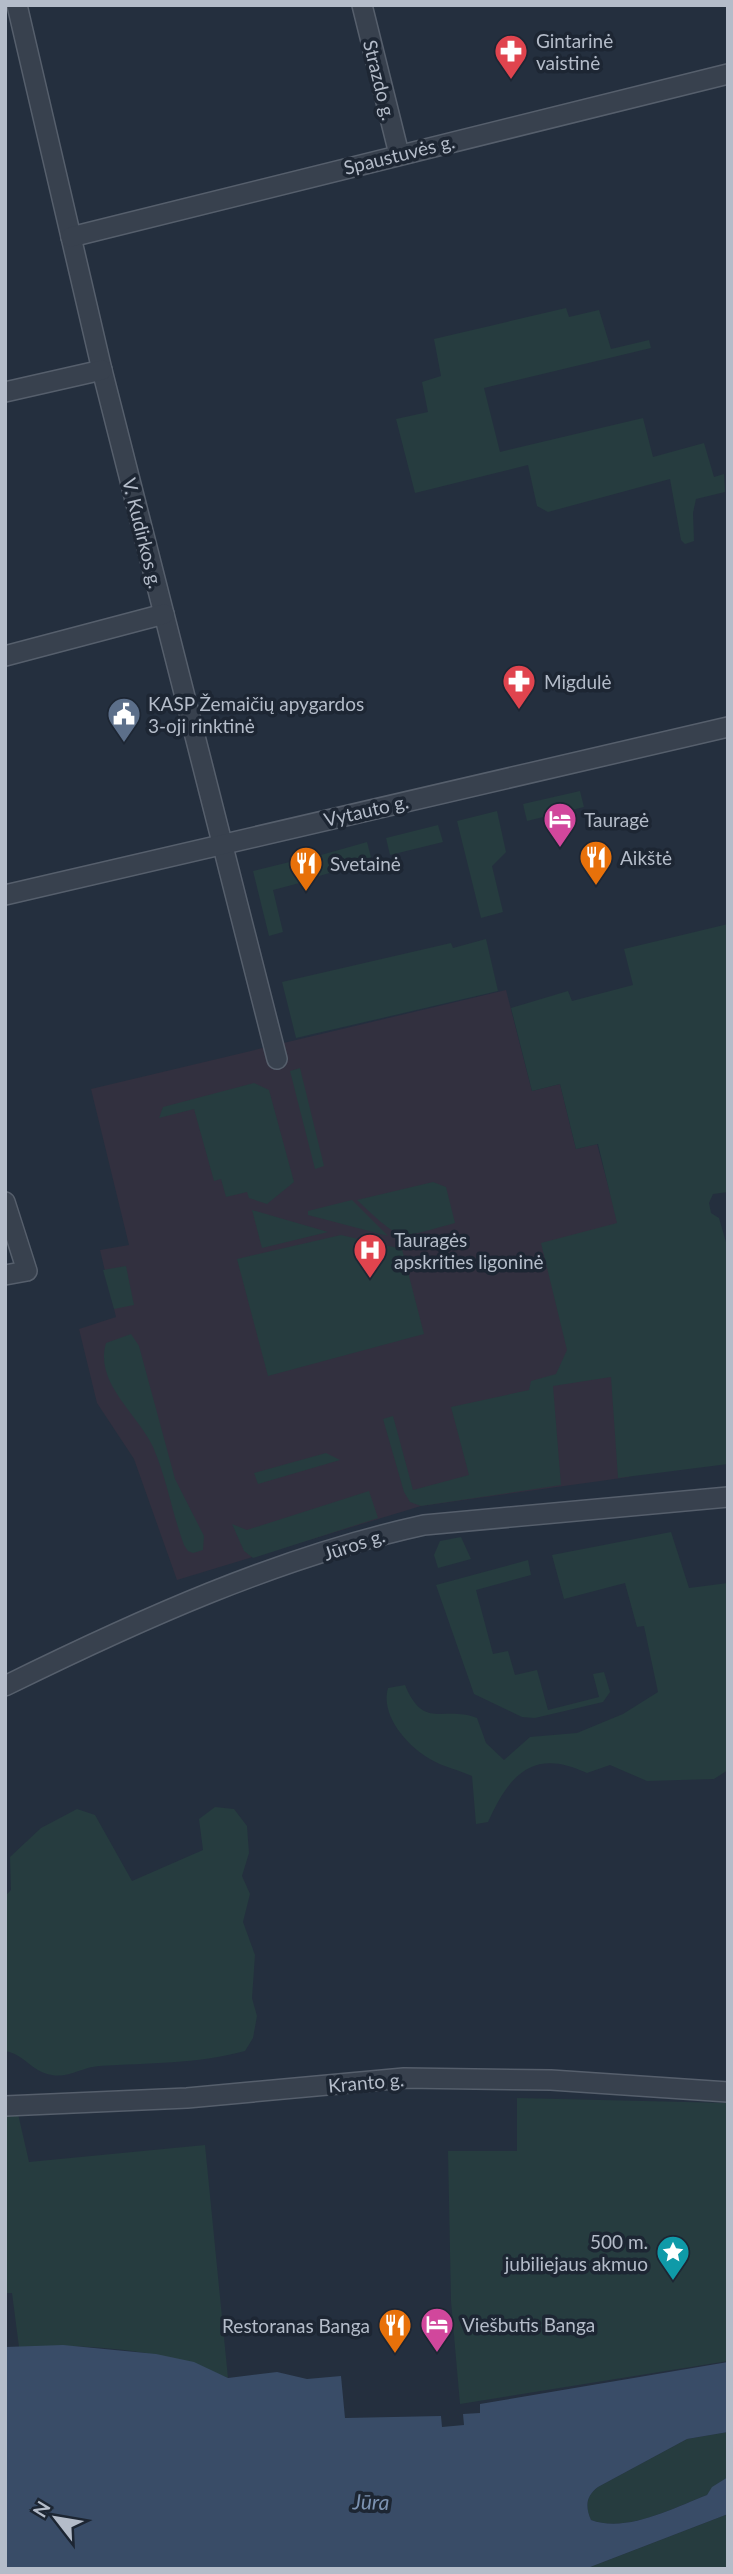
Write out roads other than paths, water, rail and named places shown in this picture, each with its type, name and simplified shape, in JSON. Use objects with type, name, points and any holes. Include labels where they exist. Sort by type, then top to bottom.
[{"type":"street","name":"V. Kudirkos g.","points":[[17,5],[15,35],[72,237],[102,370],[277,1059]]},
{"type":"street","name":"Strazdo g.","points":[[362,5],[399,154]]},
{"type":"street","name":"Spaustuvės g.","points":[[72,237],[728,74]]},
{"type":"street","points":[[5,391],[102,370]]},
{"type":"street","points":[[5,656],[164,614]]},
{"type":"street","name":"Vytauto g.","points":[[5,895],[728,727]]},
{"type":"street","points":[[5,1202],[27,1271],[5,1275]]},
{"type":"street","name":"Jūros g.","points":[[5,1686],[132,1624],[243,1581],[386,1533],[424,1525],[728,1497]]},
{"type":"street","name":"Kranto g.","points":[[5,2106],[187,2098],[404,2078],[551,2080],[728,2092]]},
{"type":"water","name":"Jūra","points":[[63,2345],[156,2354],[194,2362],[228,2378],[277,2372],[307,2379],[341,2376],[345,2418],[441,2416],[442,2427],[464,2425],[463,2414],[480,2413],[480,2404],[728,2362],[728,2432],[687,2439],[598,2487],[591,2494],[587,2506],[591,2520],[605,2523],[635,2521],[707,2495],[712,2487],[728,2477],[728,2514],[585,2569],[5,2569],[5,2347]]},
{"type":"place","name":"Gintarinė vaistinė","points":[[511,81]]},
{"type":"place","name":"Migdulė","points":[[519,711]]},
{"type":"place","name":"KASP Žemaičių apygardos 3-oji rinktinė","points":[[124,744]]},
{"type":"place","name":"Tauragė","points":[[560,849]]},
{"type":"place","name":"Aikštė","points":[[596,887]]},
{"type":"place","name":"Svetainė","points":[[306,893]]},
{"type":"place","name":"Tauragės apskrities ligoninė","points":[[370,1280]]},
{"type":"place","name":"500 m. jubiliejaus akmuo","points":[[673,2282]]},
{"type":"place","name":"Viešbutis Banga","points":[[437,2354]]},
{"type":"place","name":"Restoranas Banga","points":[[395,2355]]}]
